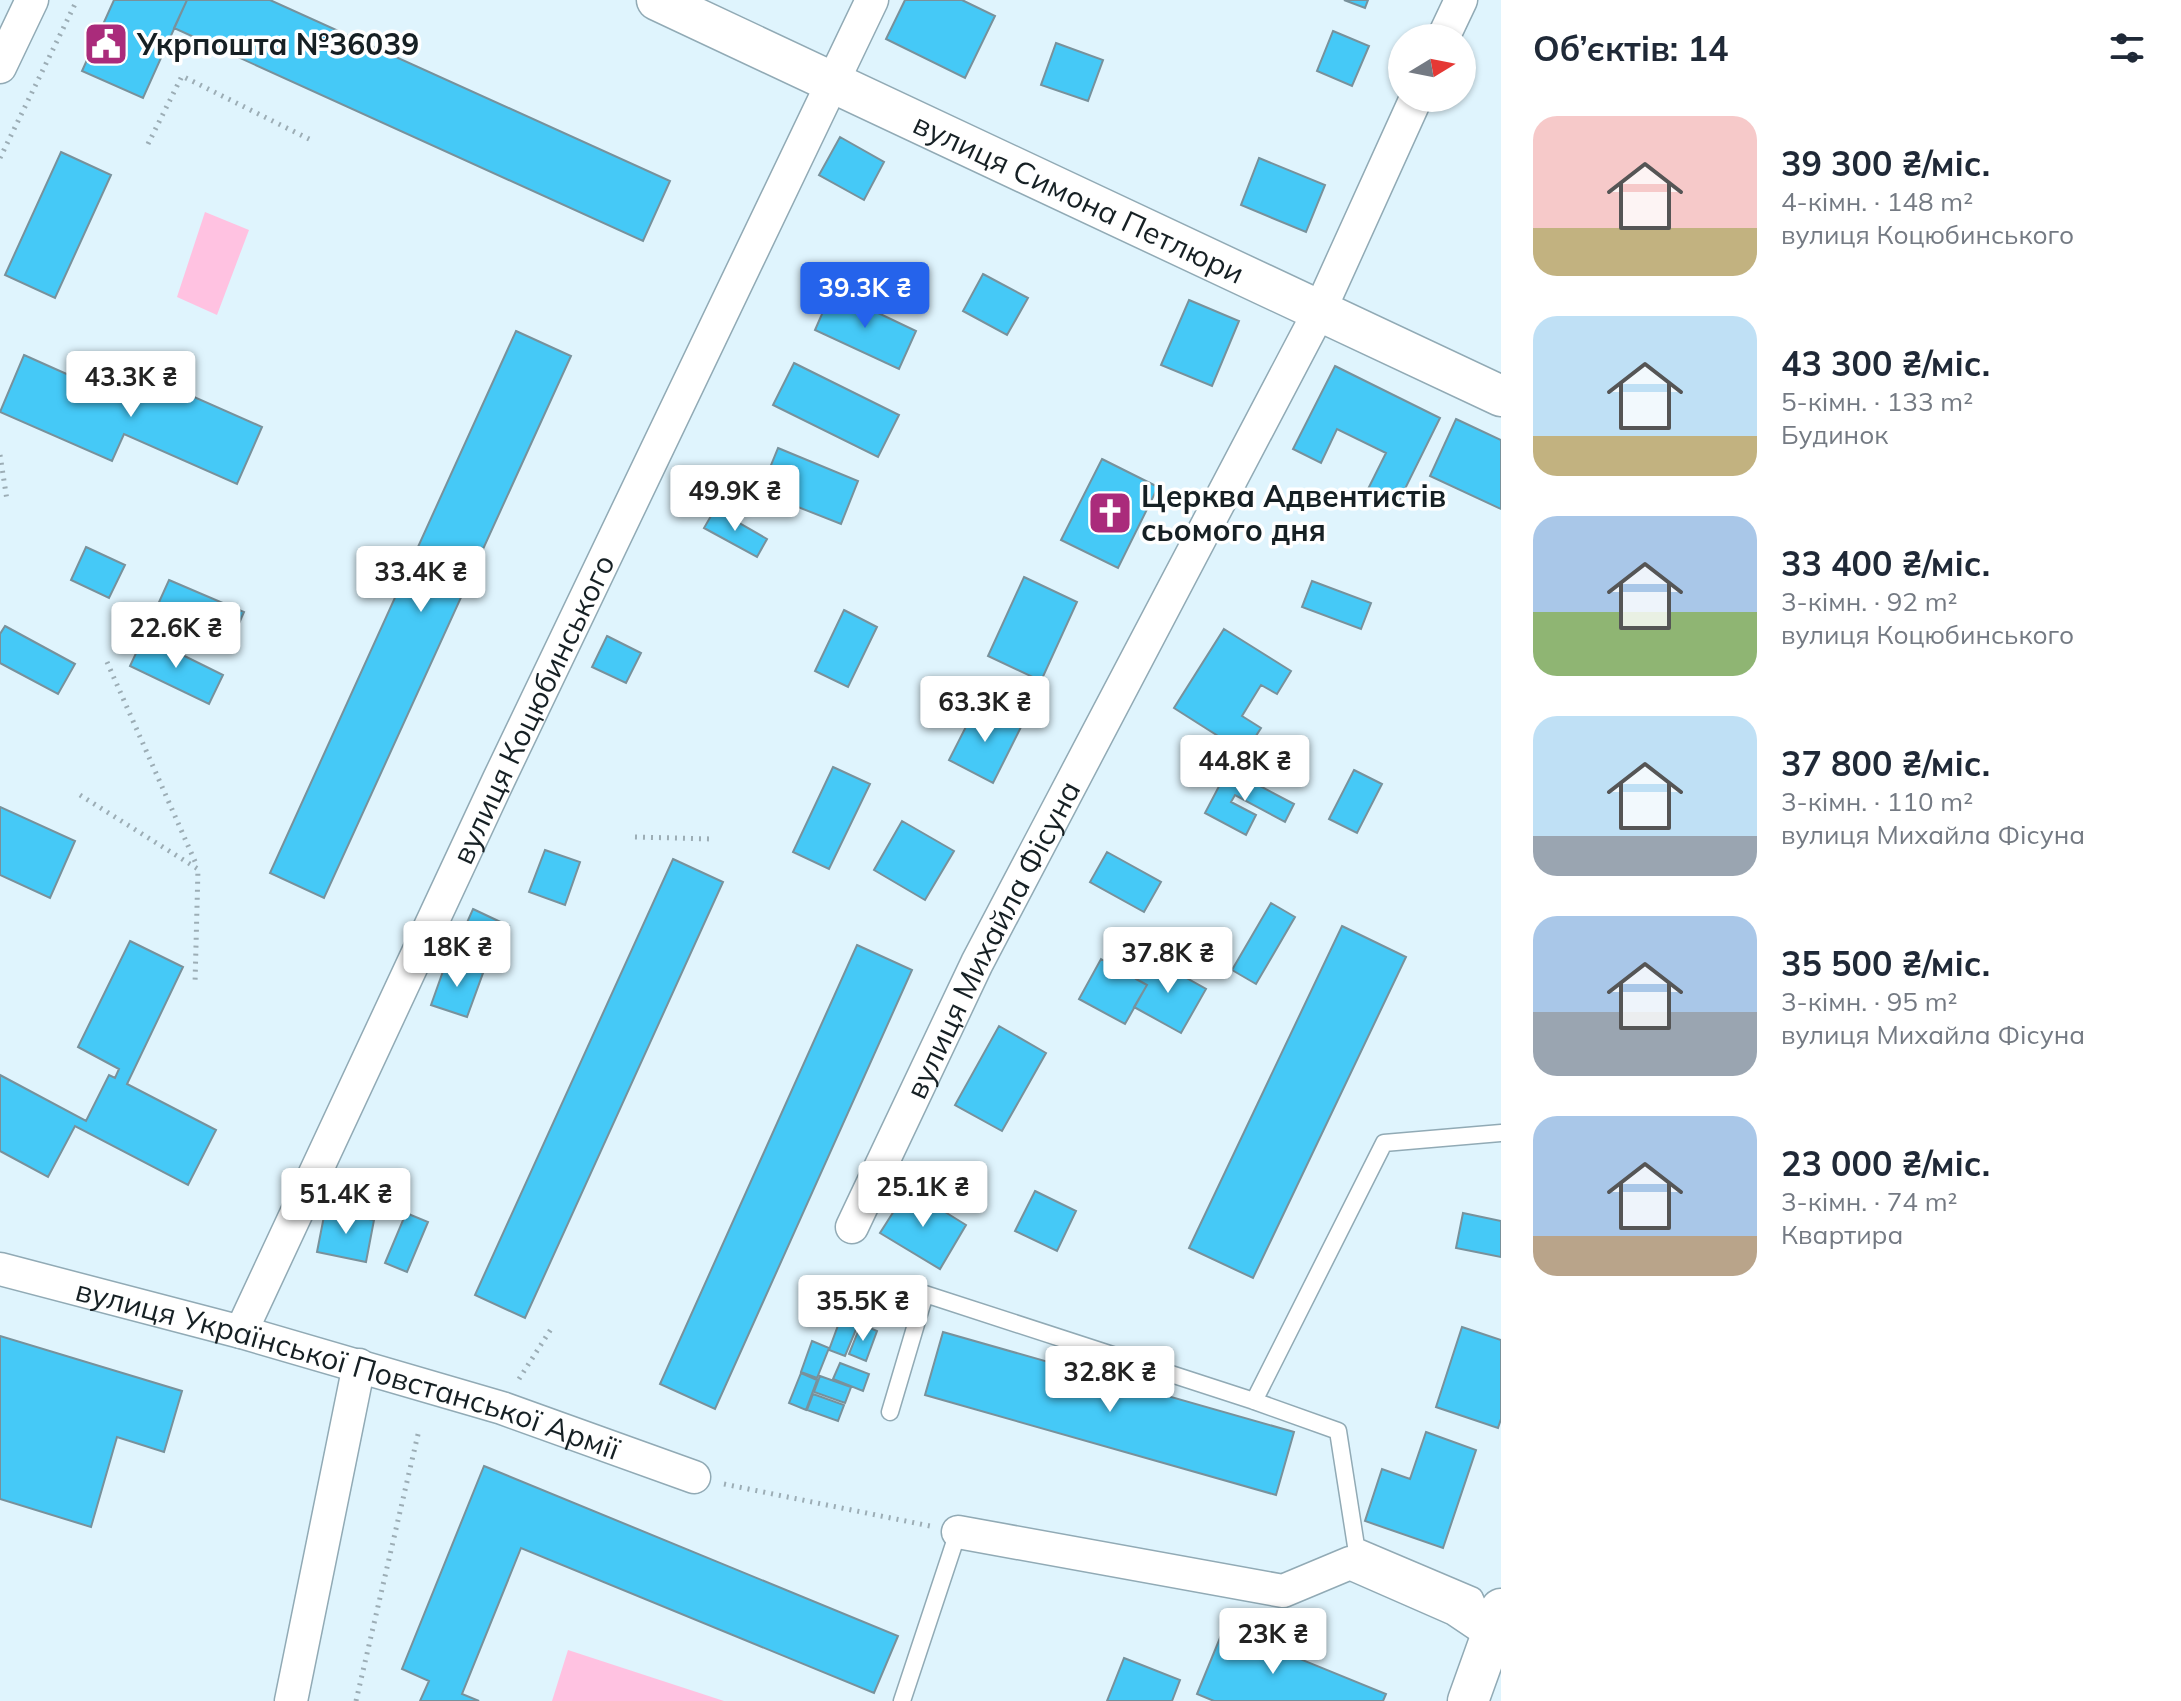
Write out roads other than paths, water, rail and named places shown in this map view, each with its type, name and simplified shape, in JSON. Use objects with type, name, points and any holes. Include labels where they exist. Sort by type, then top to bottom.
[{"type":"street","points":[[0,67],[32,0]]},
{"type":"street","name":"вулиця Симона Петлюри","points":[[657,0],[1501,396]]},
{"type":"street","name":"вулиця Коцюбинського","points":[[241,1332],[499,779],[872,0]]},
{"type":"street","points":[[1450,24],[1461,0]]},
{"type":"street","name":"вулиця Михайла Фісуна","points":[[852,1227],[977,963],[1319,312],[1410,112]]},
{"type":"street","name":"вулиця Української Повстанської Армії","points":[[0,1269],[359,1365],[502,1408],[694,1477]]},
{"type":"street","points":[[291,1701],[359,1365]]},
{"type":"street","points":[[958,1532],[1283,1591],[1350,1563],[1498,1628],[1468,1701]]},
{"type":"lane","points":[[1254,1401],[1384,1143],[1501,1133]]},
{"type":"lane","points":[[890,1412],[925,1294],[1254,1401],[1338,1431],[1356,1546],[1474,1596],[1498,1628]]},
{"type":"lane","points":[[902,1701],[958,1532]]},
{"type":"place","name":"Укрпошта №36039","points":[[106,44]]},
{"type":"place","name":"Церква Адвентистів сьомого дня","points":[[1110,513]]}]
